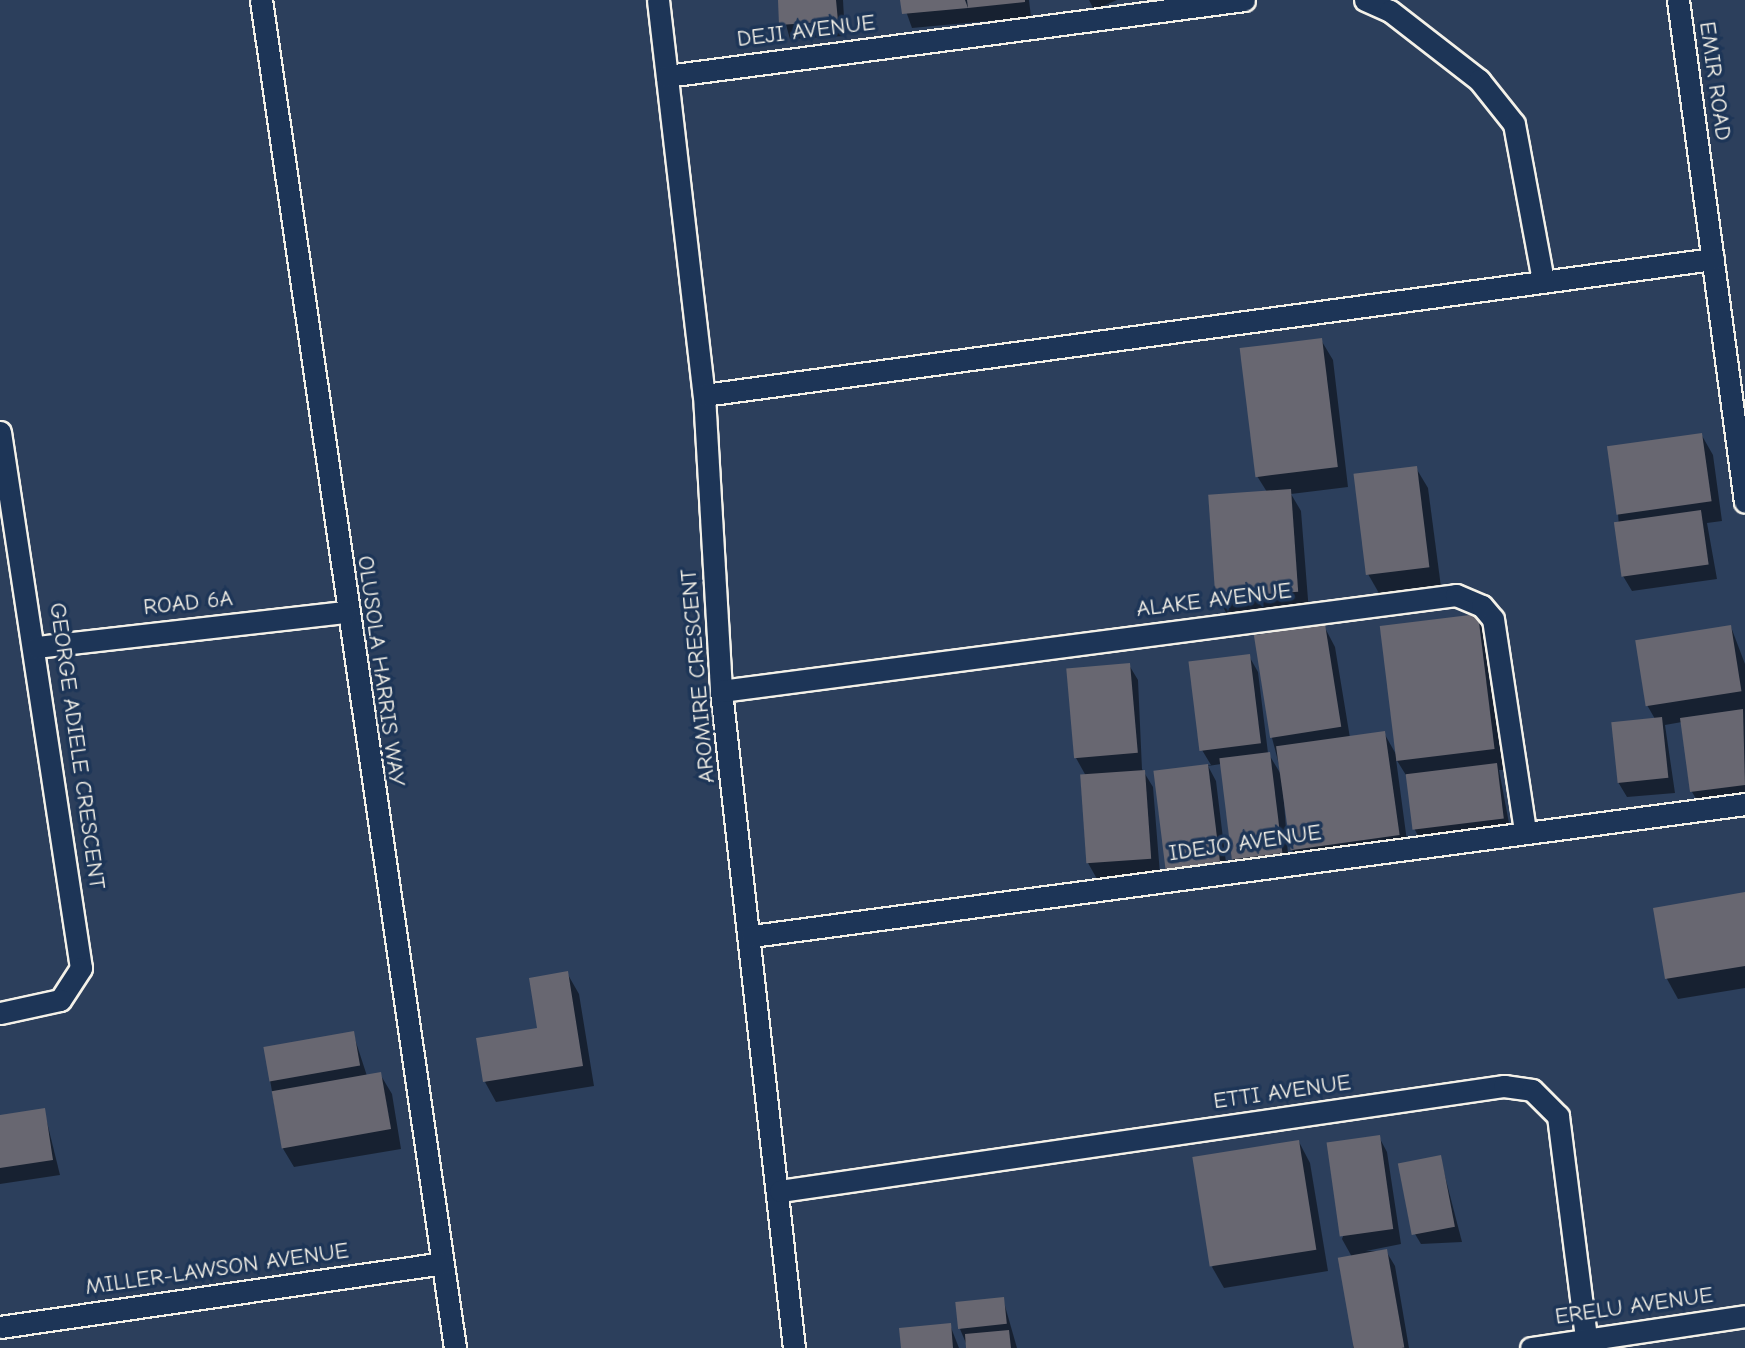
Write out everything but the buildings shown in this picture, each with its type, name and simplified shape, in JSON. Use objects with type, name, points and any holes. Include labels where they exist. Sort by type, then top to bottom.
[{"type":"street","name":"OLUSOLA HARRIS WAY","points":[[261,0],[345,612],[455,1348]]},
{"type":"street","name":"AROMIRE CRESCENT","points":[[658,0],[704,395],[721,691],[752,936],[794,1348]]},
{"type":"street","name":"DEJI AVENUE","points":[[667,76],[1244,0]]},
{"type":"street","points":[[1365,0],[1390,11],[1479,80],[1514,124],[1543,280]]},
{"type":"street","name":"EMIR ROAD","points":[[1678,0],[1745,502]]},
{"type":"street","points":[[704,395],[1713,258]]},
{"type":"street","name":"GEORGE ADIELE CRESCENT","points":[[0,432],[37,647],[81,968],[60,1000],[0,1013]]},
{"type":"street","name":"ALAKE AVENUE","points":[[721,691],[1456,595],[1482,606],[1493,619],[1525,831]]},
{"type":"street","name":"ROAD 6A","points":[[37,647],[345,612]]},
{"type":"street","name":"IDEJO AVENUE","points":[[752,936],[1525,831],[1745,804]]},
{"type":"street","name":"ETTI AVENUE","points":[[780,1191],[1504,1086],[1532,1090],[1558,1116],[1586,1339]]},
{"type":"street","name":"MILLER-LAWSON AVENUE","points":[[0,1327],[442,1263]]},
{"type":"street","name":"ERELU AVENUE","points":[[1531,1348],[1745,1317]]}]
